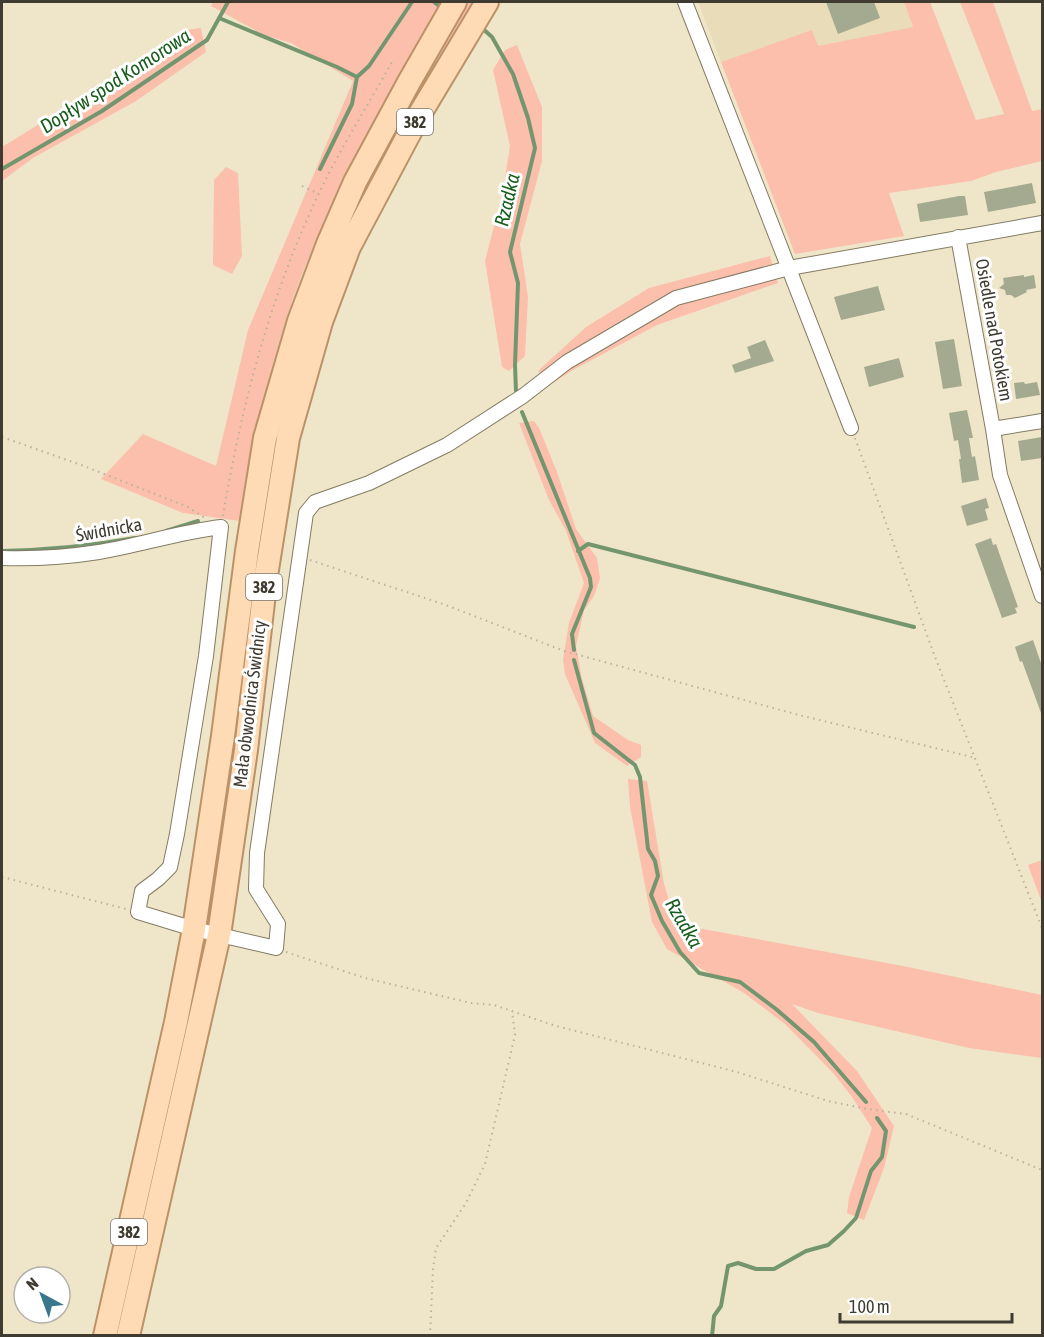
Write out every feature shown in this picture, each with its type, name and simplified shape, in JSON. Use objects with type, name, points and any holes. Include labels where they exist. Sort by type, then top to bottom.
[{"type":"main road","name":"Mała obwodnica Świdnicy","points":[[105,1335],[176,1022],[194,929],[265,438],[299,321],[332,234],[355,182],[455,2]]},
{"type":"main road","name":"Mała obwodnica Świdnicy","points":[[128,1335],[219,935],[246,750],[277,498],[291,426],[321,322],[349,247],[417,117],[487,2]]},
{"type":"street","points":[[685,2],[851,428]]},
{"type":"street","name":"Osiedle nad Potokiem","points":[[276,948],[278,924],[256,890],[257,853],[298,559],[306,513],[315,502],[369,483],[447,445],[523,396],[567,362],[676,298],[789,267],[1042,223]]},
{"type":"street","name":"Osiedle nad Potokiem","points":[[958,237],[1000,476],[1038,573],[1042,596]]},
{"type":"street","name":"Osiedle nad Potokiem","points":[[993,429],[1042,421]]},
{"type":"street","points":[[221,527],[206,656],[175,845],[170,867],[159,879],[142,891],[138,912],[194,929],[276,948]]},
{"type":"street","name":"Świdnicka","points":[[2,558],[55,557],[97,552],[195,530],[221,527]]},
{"type":"path","points":[[2,437],[188,507],[221,527],[233,457],[263,336],[288,264],[323,186],[393,60]]},
{"type":"path","points":[[302,186],[319,194]]},
{"type":"path","points":[[851,428],[935,657],[1041,918],[1042,928]]},
{"type":"path","points":[[298,559],[307,559],[380,582],[524,634],[564,651],[798,715],[976,758]]},
{"type":"path","points":[[2,877],[138,912]]},
{"type":"path","points":[[276,948],[365,978],[471,1003],[494,1005],[556,1026],[737,1072],[828,1101],[906,1114],[1042,1170]]},
{"type":"path","points":[[429,1335],[436,1248],[466,1203],[485,1164],[515,1035],[512,1010]]},
{"type":"shaded area","points":[[213,2],[444,2],[349,171],[301,277],[290,306],[264,397],[240,521],[183,513],[101,479],[143,434],[216,466],[248,330],[353,81],[291,43],[264,35],[211,6]]},
{"type":"shaded area","points":[[465,2],[474,2],[423,90],[339,254],[246,674],[230,781],[269,459],[351,207]]},
{"type":"shaded area","points":[[698,2],[904,2],[913,27],[818,46],[812,30],[721,62]]},
{"type":"shaded area","points":[[904,2],[930,2],[976,120],[1004,114],[960,2],[993,2],[1032,111],[1042,109],[1042,161],[996,172],[971,181],[889,193],[904,236],[795,254],[721,62],[812,30],[818,46],[913,27]]},
{"type":"shaded area","points":[[201,28],[206,52],[136,101],[33,158],[2,181],[2,147],[186,30]]},
{"type":"shaded area","points":[[517,45],[542,107],[542,161],[520,244],[528,297],[525,356],[509,371],[502,367],[485,261],[503,191],[510,146],[493,70],[505,50]]},
{"type":"shaded area","points":[[226,167],[238,173],[242,256],[232,274],[213,265],[214,180]]},
{"type":"shaded area","points":[[770,256],[778,283],[657,325],[554,382],[538,371],[586,327],[649,288]]},
{"type":"shaded area","points":[[534,421],[557,472],[576,529],[597,558],[600,578],[594,596],[584,610],[576,646],[582,679],[593,716],[628,740],[641,745],[641,757],[627,766],[595,743],[565,674],[563,659],[569,623],[584,583],[566,531],[549,500],[519,423]]},
{"type":"shaded area","points":[[628,779],[647,781],[664,884],[672,910],[692,927],[903,966],[1042,995],[1042,1058],[969,1048],[818,1013],[792,1004],[857,1071],[894,1126],[884,1168],[864,1220],[847,1213],[849,1197],[872,1128],[834,1074],[785,1024],[744,993],[667,949],[652,922],[630,807]]},
{"type":"shaded area","points":[[1042,860],[1042,903],[1028,865]]},
{"type":"building","points":[[826,2],[874,2],[880,18],[838,34]]},
{"type":"building","points":[[1032,183],[1036,203],[988,212],[984,192]]},
{"type":"building","points":[[965,196],[968,215],[920,222],[917,204]]},
{"type":"building","points":[[1024,275],[1024,277],[1034,275],[1036,288],[1026,290],[1027,292],[1015,298],[1006,295],[1005,290],[999,288],[1004,284],[1003,278]]},
{"type":"building","points":[[878,286],[885,310],[841,320],[834,297]]},
{"type":"building","points":[[954,339],[962,386],[943,389],[935,342]]},
{"type":"building","points":[[765,340],[774,361],[735,373],[732,365],[751,358],[747,347]]},
{"type":"building","points":[[899,358],[904,377],[869,387],[864,367]]},
{"type":"building","points":[[1024,382],[1025,384],[1037,382],[1040,395],[1016,399],[1014,383]]},
{"type":"building","points":[[967,410],[973,438],[969,438],[972,457],[975,456],[979,480],[962,483],[958,440],[954,441],[949,413]]},
{"type":"building","points":[[1042,437],[1042,458],[1021,461],[1018,441]]},
{"type":"building","points":[[986,498],[989,508],[985,509],[988,520],[967,526],[961,506]]},
{"type":"building","points":[[991,538],[993,545],[996,544],[1018,607],[1015,608],[1017,613],[1002,618],[975,544]]},
{"type":"building","points":[[1033,640],[1042,666],[1041,713],[1015,647]]},
{"type":"waterway","name":"Dopływ spod Komorowa","points":[[2,169],[102,111],[207,40],[228,2]]},
{"type":"waterway","points":[[320,169],[352,104],[357,77],[369,66],[412,2]]},
{"type":"waterway","name":"Rzadka","points":[[434,2],[442,8]]},
{"type":"waterway","points":[[219,18],[357,77]]},
{"type":"waterway","name":"Rzadka","points":[[482,28],[492,37],[513,74],[528,118],[535,148],[510,252],[518,283],[516,391]]},
{"type":"waterway","name":"Rzadka","points":[[522,412],[590,578],[591,587],[572,634],[574,650]]},
{"type":"waterway","points":[[166,531],[198,521]]},
{"type":"waterway","points":[[2,551],[69,547],[135,538]]},
{"type":"waterway","points":[[578,551],[588,544],[914,627]]},
{"type":"waterway","name":"Rzadka","points":[[574,660],[594,733],[635,765],[640,777],[648,849],[655,861],[658,876],[651,895],[662,921],[680,952],[699,973],[740,982],[776,1009],[814,1042],[866,1102]]},
{"type":"waterway","name":"Rzadka","points":[[712,1336],[714,1316],[721,1306],[728,1266],[738,1263],[756,1269],[774,1269],[806,1251],[828,1245],[856,1218],[871,1171],[882,1157],[886,1131],[877,1118]]}]
